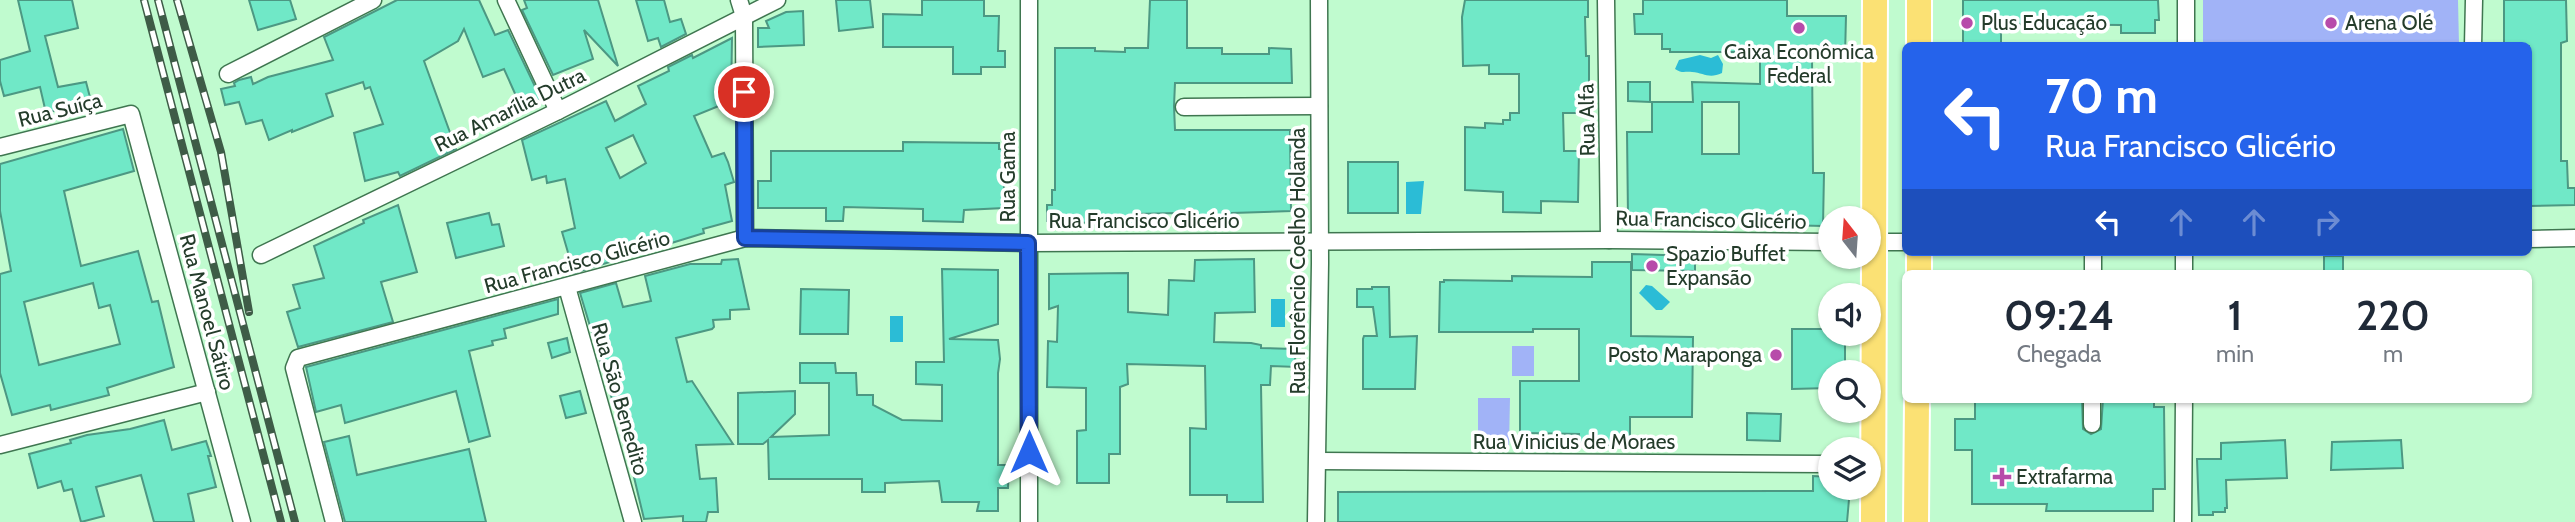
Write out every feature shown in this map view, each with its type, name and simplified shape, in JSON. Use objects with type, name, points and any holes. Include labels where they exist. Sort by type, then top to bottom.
[{"type":"main road","points":[[1872,206],[1875,0]]},
{"type":"main road","points":[[1919,0],[1919,42]]},
{"type":"main road","points":[[1871,270],[1871,437]]},
{"type":"main road","points":[[1916,522],[1917,403]]},
{"type":"main road","points":[[1872,500],[1873,522]]},
{"type":"street","points":[[228,74],[373,0]]},
{"type":"street","points":[[506,0],[558,111]]},
{"type":"street","name":"Rua Amarília Dutra","points":[[261,255],[558,111],[741,8],[777,0]]},
{"type":"street","name":"Rua Gama","points":[[1029,0],[1030,522]]},
{"type":"street","name":"Rua Florêncio Coelho Holanda","points":[[1316,522],[1320,243],[1318,0]]},
{"type":"street","name":"Rua Alfa","points":[[1606,0],[1609,240]]},
{"type":"street","points":[[2186,0],[2186,42]]},
{"type":"street","points":[[2473,42],[2474,0]]},
{"type":"street","points":[[741,8],[745,238]]},
{"type":"street","points":[[1184,107],[1319,106]]},
{"type":"street","name":"Rua Suíça","points":[[0,147],[131,114]]},
{"type":"street","name":"Rua Manoel Sátiro","points":[[131,114],[242,522]]},
{"type":"street","name":"Rua Francisco Glicério","points":[[334,522],[294,368],[298,358],[745,238],[1028,243],[1609,240],[1818,242]]},
{"type":"street","points":[[2532,239],[2575,238]]},
{"type":"street","points":[[1881,242],[1902,242]]},
{"type":"street","name":"Rua São Benedito","points":[[567,287],[633,522]]},
{"type":"street","points":[[0,445],[207,392]]},
{"type":"street","points":[[2092,403],[2092,424]]},
{"type":"street","points":[[2183,522],[2184,403]]},
{"type":"street","name":"Rua Vinicius de Moraes","points":[[1318,461],[1818,464]]},
{"type":"shaded area","name":"Arena Olé","points":[[2203,0],[2458,0],[2459,42],[2203,42]]},
{"type":"shaded area","points":[[1700,55],[1711,58],[1718,55],[1723,64],[1722,73],[1710,76],[1675,69],[1679,60]]},
{"type":"shaded area","points":[[1424,181],[1421,214],[1406,214],[1406,182]]},
{"type":"shaded area","points":[[1646,285],[1652,286],[1670,302],[1662,310],[1656,310],[1639,293]]},
{"type":"shaded area","points":[[1271,299],[1285,299],[1285,327],[1271,327]]},
{"type":"shaded area","points":[[890,316],[903,316],[903,342],[890,342]]},
{"type":"shaded area","points":[[1512,346],[1534,346],[1534,376],[1512,376]]},
{"type":"shaded area","points":[[1478,398],[1510,398],[1509,447],[1478,447]]},
{"type":"building","points":[[18,0],[72,0],[78,28],[45,36],[58,87],[86,82],[91,101],[46,113],[40,87],[4,96],[0,81],[0,60],[30,51]]},
{"type":"building","points":[[249,0],[290,0],[296,19],[258,30]]},
{"type":"building","points":[[397,0],[479,0],[495,35],[508,30],[541,99],[521,107],[504,69],[483,77],[464,29],[458,41],[424,61],[456,149],[400,176],[398,172],[365,181],[354,133],[383,124],[370,87],[365,89],[363,82],[326,94],[333,116],[269,140],[262,120],[246,124],[239,102],[225,105],[221,89],[235,86],[234,83],[239,80],[251,77],[253,84],[268,77],[333,60],[324,37]]},
{"type":"building","points":[[524,0],[598,0],[618,66],[584,30],[593,59],[553,75],[522,10],[527,8]]},
{"type":"building","points":[[636,0],[664,0],[670,22],[681,19],[686,34],[661,47],[658,38],[648,41]]},
{"type":"building","points":[[836,0],[870,0],[873,27],[839,31]]},
{"type":"building","points":[[922,0],[984,0],[984,16],[999,16],[998,51],[1005,51],[1005,67],[981,67],[981,74],[953,74],[953,47],[883,47],[883,14],[922,15]]},
{"type":"building","points":[[1150,0],[1187,0],[1187,48],[1222,48],[1222,54],[1269,54],[1269,48],[1291,49],[1292,83],[1175,83],[1174,106],[1175,130],[1290,130],[1291,211],[1232,213],[1232,225],[1176,225],[1176,213],[1136,214],[1136,225],[1047,221],[1047,205],[1052,205],[1052,190],[1055,190],[1055,48],[1095,48],[1095,51],[1125,52],[1125,48],[1148,48]]},
{"type":"building","points":[[1465,0],[1588,0],[1588,17],[1585,17],[1586,56],[1589,56],[1589,113],[1563,113],[1564,151],[1579,151],[1578,202],[1541,201],[1541,213],[1503,212],[1503,192],[1465,190],[1465,127],[1485,128],[1485,123],[1503,124],[1503,120],[1510,120],[1510,113],[1519,113],[1519,74],[1489,74],[1489,65],[1463,66],[1462,17]]},
{"type":"building","points":[[1643,0],[1787,0],[1787,16],[1846,16],[1845,57],[1812,57],[1813,173],[1824,173],[1823,206],[1818,206],[1818,226],[1781,225],[1780,219],[1726,219],[1726,224],[1633,224],[1628,216],[1627,132],[1652,132],[1652,102],[1693,102],[1692,82],[1760,84],[1760,52],[1670,52],[1670,49],[1662,49],[1662,34],[1635,34],[1634,14],[1643,14]],"holes":[[[1702,102],[1739,102],[1739,154],[1702,154]]]},
{"type":"building","points":[[1963,0],[2158,0],[2159,20],[2155,20],[2155,33],[2121,33],[2121,25],[2001,24],[2001,42],[1963,42]]},
{"type":"building","points":[[2504,0],[2566,0],[2567,41],[2561,43],[2561,161],[2567,161],[2568,188],[2575,188],[2575,205],[2532,206],[2532,42],[2504,42]]},
{"type":"building","points":[[803,11],[804,45],[758,47],[758,28],[769,28],[766,21],[786,12]]},
{"type":"building","points":[[732,38],[731,101],[694,116],[712,157],[724,153],[728,162],[734,182],[725,185],[732,221],[703,229],[704,233],[574,273],[562,232],[575,228],[565,179],[547,183],[546,176],[532,180],[522,140],[606,101],[615,121],[646,104],[638,86],[669,71],[668,67],[692,55],[693,58]],"holes":[[[633,135],[646,163],[620,178],[606,148]]]},
{"type":"building","points":[[1628,82],[1650,82],[1650,102],[1628,101]]},
{"type":"building","points":[[123,129],[134,171],[64,191],[81,266],[138,251],[152,302],[158,301],[174,367],[107,388],[109,395],[51,410],[50,405],[12,415],[0,373],[0,274],[11,271],[0,211],[0,164]],"holes":[[[93,283],[99,308],[110,305],[120,344],[39,365],[24,302]]]},
{"type":"building","points":[[903,142],[999,143],[999,149],[1004,149],[1004,208],[964,210],[963,222],[923,221],[923,209],[844,207],[843,221],[826,221],[826,208],[758,208],[758,181],[771,181],[771,151],[903,151]]},
{"type":"building","points":[[1348,162],[1398,162],[1398,213],[1348,213]]},
{"type":"building","points":[[398,205],[417,272],[381,282],[393,322],[298,347],[287,312],[300,308],[293,285],[324,278],[314,246]]},
{"type":"building","points":[[489,213],[492,225],[499,224],[504,246],[456,258],[447,223]]},
{"type":"building","points":[[1632,254],[1695,256],[1695,271],[1632,270]]},
{"type":"building","points":[[2324,256],[2343,256],[2343,270],[2324,270]]},
{"type":"building","points":[[738,259],[749,309],[730,310],[730,319],[713,320],[712,329],[676,338],[687,382],[692,381],[733,444],[696,445],[700,479],[716,478],[718,512],[708,512],[706,522],[683,522],[683,516],[644,519],[628,452],[580,293],[616,283],[623,307],[651,301],[645,276],[690,264],[721,264],[722,260]]},
{"type":"building","points":[[1254,259],[1255,312],[1215,313],[1214,342],[1251,343],[1261,345],[1261,348],[1293,349],[1297,367],[1271,366],[1270,385],[1261,385],[1263,502],[1227,502],[1227,495],[1190,495],[1190,428],[1206,429],[1205,366],[1127,364],[1128,384],[1120,387],[1120,454],[1109,454],[1109,483],[1077,483],[1077,431],[1086,430],[1086,388],[1047,387],[1048,341],[1057,342],[1058,306],[1049,309],[1049,274],[1128,273],[1128,312],[1168,315],[1169,280],[1194,281],[1195,260]]},
{"type":"building","points":[[1592,262],[1631,262],[1631,336],[1693,337],[1692,417],[1630,417],[1630,445],[1579,445],[1579,434],[1520,433],[1520,381],[1579,381],[1579,329],[1439,332],[1440,282],[1444,280],[1512,281],[1512,276],[1592,277]]},
{"type":"building","points":[[942,269],[998,270],[998,324],[949,339],[998,340],[998,465],[1009,465],[1008,488],[998,488],[998,511],[977,511],[979,502],[942,502],[939,481],[885,483],[885,492],[862,492],[862,479],[769,479],[768,440],[763,444],[738,444],[738,393],[795,391],[795,414],[771,437],[829,435],[829,383],[800,383],[800,363],[835,363],[836,373],[856,373],[857,395],[873,395],[873,405],[902,420],[942,421],[942,385],[916,384],[916,362],[944,362]]},
{"type":"building","points":[[1389,287],[1390,337],[1417,336],[1415,389],[1363,389],[1363,339],[1364,336],[1377,336],[1373,307],[1357,307],[1357,289]]},
{"type":"building","points":[[801,289],[849,290],[848,334],[800,334]]},
{"type":"building","points":[[558,299],[558,314],[504,329],[506,338],[492,341],[493,345],[469,351],[490,436],[469,442],[456,391],[345,423],[341,405],[316,412],[306,367]]},
{"type":"building","points":[[1792,329],[1818,329],[1818,346],[1845,346],[1845,360],[1818,360],[1818,388],[1792,389]]},
{"type":"building","points":[[567,338],[570,352],[552,358],[548,343]]},
{"type":"building","points":[[580,391],[586,413],[566,418],[560,396]]},
{"type":"building","points":[[1975,403],[2082,403],[2083,429],[2091,434],[2101,429],[2103,403],[2154,403],[2154,407],[2164,407],[2165,489],[2153,489],[2153,511],[2046,511],[2047,504],[1972,504],[1972,450],[1955,450],[1955,419],[1975,419]]},
{"type":"building","points":[[1747,413],[1781,414],[1780,441],[1747,440]]},
{"type":"building","points":[[164,420],[172,450],[206,441],[211,456],[208,456],[216,487],[188,494],[194,522],[154,522],[141,475],[96,487],[104,516],[81,522],[72,489],[64,491],[61,481],[38,488],[29,454],[71,443],[70,440],[87,435],[130,429]]},
{"type":"building","points":[[349,436],[357,475],[469,449],[486,522],[345,522],[324,442]]},
{"type":"building","points":[[2285,440],[2287,478],[2226,480],[2225,512],[2199,515],[2197,459],[2221,459],[2221,443]]},
{"type":"building","points":[[2401,440],[2403,468],[2331,470],[2332,442]]},
{"type":"building","points":[[1813,476],[1818,476],[1818,500],[1849,500],[1847,522],[1338,522],[1338,492],[1813,491]]},
{"type":"railway","points":[[144,0],[281,522]]},
{"type":"railway","points":[[158,0],[295,522]]},
{"type":"railway","points":[[177,0],[221,152],[249,312]]},
{"type":"place","name":"Plus Educação","points":[[1967,23]]},
{"type":"place","name":"Arena Olé","points":[[2331,23]]},
{"type":"place","name":"Caixa Econômica Federal","points":[[1799,28]]},
{"type":"place","name":"Spazio Buffet Expansão","points":[[1652,266]]},
{"type":"place","name":"Posto Maraponga","points":[[1776,355]]},
{"type":"place","name":"Extrafarma","points":[[2002,477]]},
{"type":"route","points":[[744,92],[745,238],[1028,243],[1029,452]]}]
